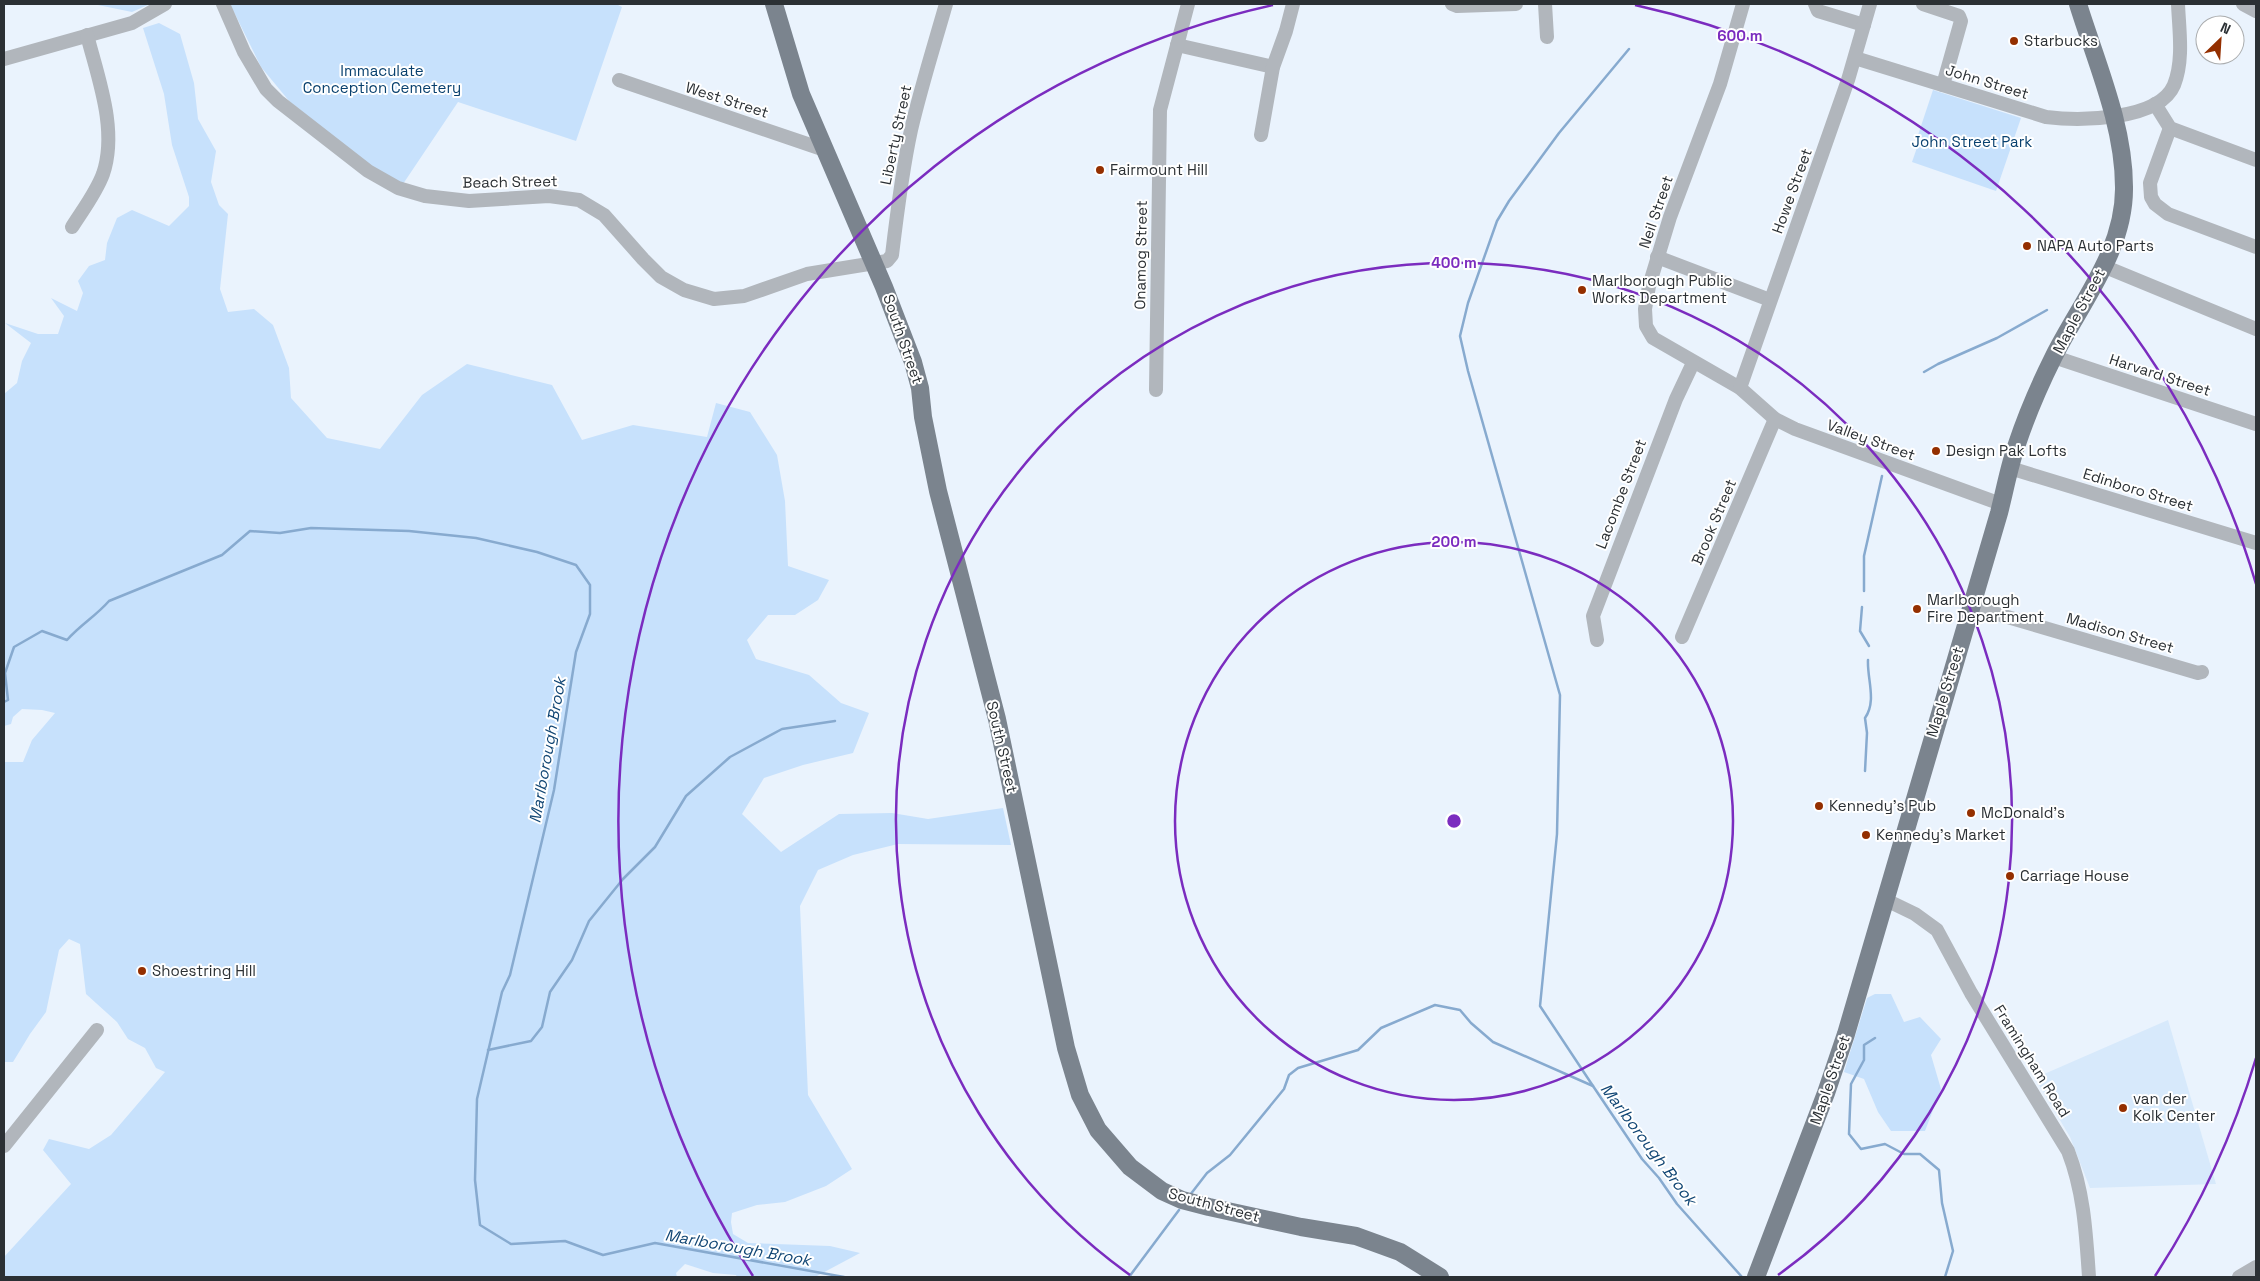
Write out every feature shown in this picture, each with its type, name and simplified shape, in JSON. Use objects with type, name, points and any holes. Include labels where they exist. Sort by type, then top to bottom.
[{"type":"main road","name":"South Street","points":[[774,4],[801,94],[904,337],[920,388],[923,417],[936,484],[996,719],[1066,1048],[1080,1095],[1090,1117],[1108,1143],[1130,1167],[1169,1195],[1237,1213],[1356,1236],[1400,1252],[1440,1277]]},
{"type":"main road","name":"Maple Street","points":[[1756,1277],[1829,1087],[2017,444],[2054,357],[2115,242],[2122,218],[2123,158],[2113,116],[2078,4]]},
{"type":"street","points":[[4,59],[137,21],[166,4]]},
{"type":"street","name":"Beach Street","points":[[223,4],[244,52],[266,89],[368,171],[390,185],[425,196],[460,200],[478,201],[549,196],[579,200],[604,215],[642,259],[661,277],[684,290],[714,299],[737,298],[807,274],[874,263]]},
{"type":"street","name":"Liberty Street","points":[[874,263],[887,262],[892,255],[903,171],[911,129],[927,66],[946,4]]},
{"type":"street","name":"Onamog Street","points":[[1156,390],[1160,110],[1188,4]]},
{"type":"street","points":[[1261,134],[1272,66],[1286,31],[1293,4]]},
{"type":"street","points":[[1452,4],[1457,6],[1516,4]]},
{"type":"street","points":[[1545,4],[1547,37]]},
{"type":"street","name":"Neil Street","points":[[1740,388],[1693,363],[1653,338],[1646,326],[1645,309],[1657,257],[1720,84],[1743,4]]},
{"type":"street","points":[[1815,4],[1818,12],[1864,25]]},
{"type":"street","name":"Howe Street","points":[[1740,388],[1854,58],[1870,4]]},
{"type":"street","points":[[1923,4],[1959,16],[1961,22],[1943,86]]},
{"type":"street","points":[[2113,116],[2127,114],[2155,104],[2170,93],[2178,72],[2178,4]]},
{"type":"street","points":[[2243,4],[2256,11]]},
{"type":"street","points":[[72,228],[102,175],[108,152],[103,101],[87,36]]},
{"type":"street","points":[[1177,45],[1272,66]]},
{"type":"street","name":"John Street","points":[[1854,58],[2046,116],[2074,120],[2113,116]]},
{"type":"street","name":"West Street","points":[[619,80],[825,150]]},
{"type":"street","points":[[2155,104],[2170,128],[2256,160]]},
{"type":"street","points":[[2170,128],[2150,182],[2151,197],[2155,204],[2168,214],[2256,247]]},
{"type":"street","points":[[1657,257],[1770,300]]},
{"type":"street","points":[[2103,266],[2256,329]]},
{"type":"street","name":"Harvard Street","points":[[2054,357],[2256,424]]},
{"type":"street","name":"Lacombe Street","points":[[1597,640],[1593,616],[1676,399],[1693,363]]},
{"type":"street","name":"Valley Street","points":[[1740,388],[1775,419],[1794,430],[2001,504]]},
{"type":"street","name":"Brook Street","points":[[1682,637],[1775,419]]},
{"type":"street","name":"Edinboro Street","points":[[2010,468],[2256,543]]},
{"type":"street","name":"Madison Street","points":[[1970,606],[2198,673],[2202,672]]},
{"type":"street","name":"Framingham Road","points":[[1884,899],[1916,914],[1937,930],[1971,993],[2068,1151],[2077,1174],[2086,1216],[2088,1277]]},
{"type":"street","points":[[4,1146],[97,1030]]},
{"type":"street","points":[[2239,1277],[2256,1267]]},
{"type":"shaded area","name":"van der Kolk Center","points":[[2168,1020],[2216,1184],[2090,1188],[2070,1137],[2035,1078]]},
{"type":"green space","points":[[93,4],[150,4],[132,12]]},
{"type":"green space","name":"Immaculate Conception Cemetery","points":[[230,4],[616,4],[622,7],[576,141],[458,102],[403,184],[376,170],[290,102],[261,67]]},
{"type":"green space","points":[[159,23],[180,34],[194,83],[198,119],[216,151],[211,182],[219,205],[228,214],[220,289],[228,312],[254,309],[273,325],[289,368],[291,398],[327,438],[380,449],[422,395],[467,364],[552,385],[582,440],[633,425],[707,437],[716,403],[750,412],[777,455],[785,501],[788,566],[829,580],[818,600],[795,615],[768,615],[747,640],[756,659],[809,675],[841,703],[869,713],[853,753],[803,765],[764,778],[742,814],[781,852],[839,814],[892,813],[928,819],[1003,808],[1011,845],[898,844],[853,855],[818,870],[800,906],[808,1095],[852,1169],[826,1186],[785,1202],[757,1205],[732,1213],[733,1234],[748,1243],[830,1246],[860,1253],[815,1277],[737,1277],[736,1275],[713,1273],[685,1264],[676,1273],[677,1277],[4,1277],[4,1257],[71,1184],[43,1150],[49,1139],[89,1149],[111,1135],[165,1072],[156,1068],[145,1048],[128,1039],[117,1022],[86,994],[80,944],[69,939],[59,950],[46,1012],[13,1062],[4,1062],[4,762],[23,762],[32,740],[55,713],[22,709],[13,717],[11,724],[4,726],[4,394],[17,383],[22,361],[31,343],[5,323],[38,334],[58,334],[64,316],[51,298],[77,311],[83,293],[78,281],[89,266],[105,260],[107,243],[117,218],[132,210],[169,226],[189,206],[189,197],[172,145],[164,94],[143,28]]},
{"type":"green space","name":"John Street Park","points":[[1933,90],[2021,118],[1996,191],[1912,162],[1921,136],[1918,135]]},
{"type":"green space","points":[[1875,994],[1891,994],[1904,1022],[1920,1017],[1941,1039],[1931,1055],[1941,1089],[1925,1131],[1891,1131],[1878,1112],[1864,1079],[1844,1072],[1867,998]]},
{"type":"waterway","points":[[1593,1086],[1540,1006],[1557,834],[1560,695],[1468,371],[1460,336],[1468,303],[1497,221],[1509,201],[1559,133],[1629,49]]},
{"type":"waterway","points":[[1924,372],[1997,338],[2047,310]]},
{"type":"waterway","points":[[1864,591],[1864,556],[1882,476]]},
{"type":"waterway","name":"Marlborough Brook","points":[[4,702],[8,700],[5,673],[14,647],[42,631],[67,640],[109,601],[222,555],[250,531],[280,533],[311,528],[409,531],[476,538],[537,552],[576,565],[590,585],[590,614],[576,652],[554,790],[510,975],[502,992],[477,1099],[475,1180],[480,1225],[511,1244],[565,1241],[603,1255],[655,1243],[844,1277]]},
{"type":"waterway","points":[[1862,607],[1860,631],[1869,646]]},
{"type":"waterway","points":[[1865,771],[1867,733],[1865,718],[1869,711],[1871,697],[1868,660]]},
{"type":"waterway","points":[[488,1050],[531,1041],[542,1027],[550,992],[572,960],[589,921],[623,879],[655,847],[686,796],[730,757],[782,729],[835,721]]},
{"type":"waterway","name":"Marlborough Brook","points":[[1190,1195],[1207,1173],[1230,1155],[1284,1089],[1289,1075],[1298,1068],[1358,1050],[1381,1028],[1435,1005],[1460,1010],[1471,1023],[1493,1042],[1593,1086],[1642,1159],[1659,1178],[1677,1204],[1742,1277]]},
{"type":"waterway","points":[[1875,1038],[1864,1045],[1864,1060],[1851,1084],[1849,1134],[1861,1149],[1885,1144],[1904,1154],[1920,1154],[1939,1170],[1942,1203],[1953,1251],[1945,1277]]},
{"type":"waterway","name":"Marlborough Brook","points":[[1129,1277],[1179,1210]]},
{"type":"place","name":"Starbucks","points":[[2014,41]]},
{"type":"place","name":"Fairmount Hill","points":[[1100,170]]},
{"type":"place","name":"NAPA Auto Parts","points":[[2027,246]]},
{"type":"place","name":"Marlborough Public Works Department","points":[[1582,290]]},
{"type":"place","name":"Design Pak Lofts","points":[[1936,451]]},
{"type":"place","name":"Marlborough Fire Department","points":[[1917,609]]},
{"type":"place","name":"Kennedy's Pub","points":[[1819,806]]},
{"type":"place","name":"McDonald's","points":[[1971,813]]},
{"type":"place","name":"Kennedy's Market","points":[[1866,835]]},
{"type":"place","name":"Carriage House","points":[[2010,876]]},
{"type":"place","name":"Shoestring Hill","points":[[142,971]]},
{"type":"place","name":"van der Kolk Center","points":[[2123,1108]]}]
